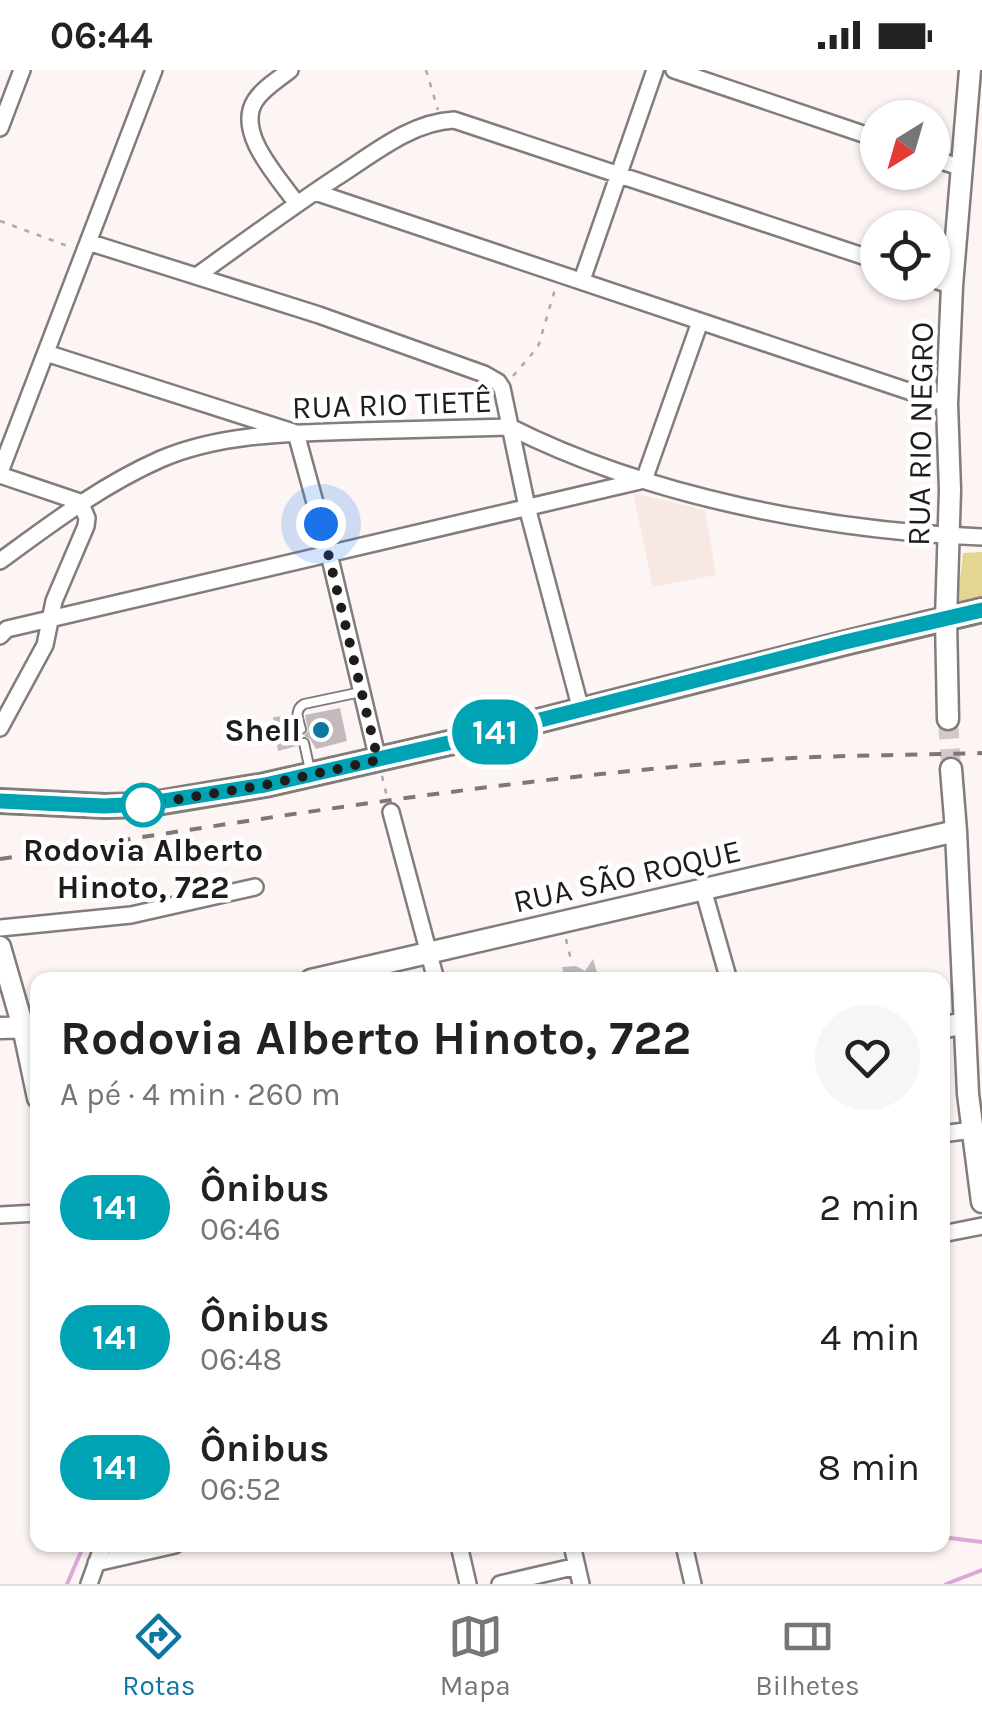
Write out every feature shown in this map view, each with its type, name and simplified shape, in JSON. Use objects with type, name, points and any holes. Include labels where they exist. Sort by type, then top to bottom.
[{"type":"main road","points":[[0,817],[12,802],[145,804],[310,775],[982,610]]},
{"type":"street","points":[[0,128],[22,70]]},
{"type":"street","points":[[0,728],[45,645],[59,588],[86,526],[80,502],[0,473],[154,70]]},
{"type":"street","points":[[290,70],[253,102],[248,120],[259,150],[296,204]]},
{"type":"street","points":[[582,280],[655,70]]},
{"type":"street","points":[[674,70],[860,133]]},
{"type":"street","name":"RUA RIO NEGRO","points":[[950,236],[962,168],[969,80],[954,70]]},
{"type":"street","points":[[198,275],[383,147],[412,130],[441,120],[470,124],[860,254]]},
{"type":"street","points":[[950,164],[962,168]]},
{"type":"street","points":[[315,192],[947,404]]},
{"type":"street","points":[[86,247],[198,275],[498,382],[581,710]]},
{"type":"street","name":"RUA RIO NEGRO","points":[[943,300],[949,536],[948,719]]},
{"type":"street","points":[[0,636],[7,629],[50,618],[644,480],[700,322]]},
{"type":"street","points":[[46,353],[296,433],[378,760]]},
{"type":"street","name":"RUA RIO TIETÊ","points":[[0,560],[80,502],[115,482],[204,445],[296,433],[510,427],[644,480],[761,510],[907,533],[982,537]]},
{"type":"street","points":[[951,768],[956,830],[953,1026],[982,1202]]},
{"type":"street","points":[[390,812],[434,972]]},
{"type":"street","name":"RUA SÃO ROQUE","points":[[345,972],[956,830]]},
{"type":"street","points":[[0,928],[131,915],[255,887]]},
{"type":"street","points":[[702,889],[727,972]]},
{"type":"street","points":[[0,948],[30,1027],[0,1028]]},
{"type":"street","points":[[950,1133],[972,1130]]},
{"type":"street","points":[[0,1214],[30,1213]]},
{"type":"street","points":[[950,1232],[982,1226]]},
{"type":"street","points":[[89,1584],[100,1552]]},
{"type":"street","points":[[96,1563],[144,1552]]},
{"type":"street","points":[[461,1552],[468,1584]]},
{"type":"street","points":[[574,1552],[581,1584]]},
{"type":"street","points":[[686,1552],[693,1584]]},
{"type":"street","points":[[500,1584],[577,1566]]},
{"type":"lane","points":[[301,729],[299,707],[360,692]]},
{"type":"lane","points":[[304,743],[310,775]]},
{"type":"path","points":[[426,70],[441,120]]},
{"type":"path","points":[[0,221],[86,247]]},
{"type":"path","points":[[502,388],[538,346],[559,274]]},
{"type":"path","points":[[378,760],[390,812]]},
{"type":"path","points":[[563,923],[571,960]]},
{"type":"shaded area","points":[[633,493],[705,510],[716,575],[653,587]]},
{"type":"shaded area","points":[[982,552],[982,598],[957,605],[963,553]]},
{"type":"building","name":"Shell","points":[[340,708],[347,741],[316,749],[304,736],[308,730],[305,715]]},
{"type":"building","points":[[289,716],[294,732],[301,736],[297,746],[278,751],[273,717]]},
{"type":"building","points":[[593,959],[597,972],[563,972],[562,967],[576,966],[585,971]]},
{"type":"waterway","points":[[950,1538],[982,1542]]},
{"type":"waterway","points":[[67,1584],[81,1552]]},
{"type":"waterway","points":[[946,1584],[982,1570]]},
{"type":"tunnel","points":[[948,719],[951,769]]},
{"type":"railway","points":[[0,859],[395,800],[593,775],[792,758],[982,753]]},
{"type":"bus line","name":"141","points":[[0,801],[145,804],[265,785],[982,610]]},
{"type":"place","name":"Shell","points":[[321,730]]},
{"type":"place","name":"Rodovia Alberto Hinoto, 722","points":[[143,805]]},
{"type":"route","points":[[143,805],[265,785],[378,760],[321,524]]}]
